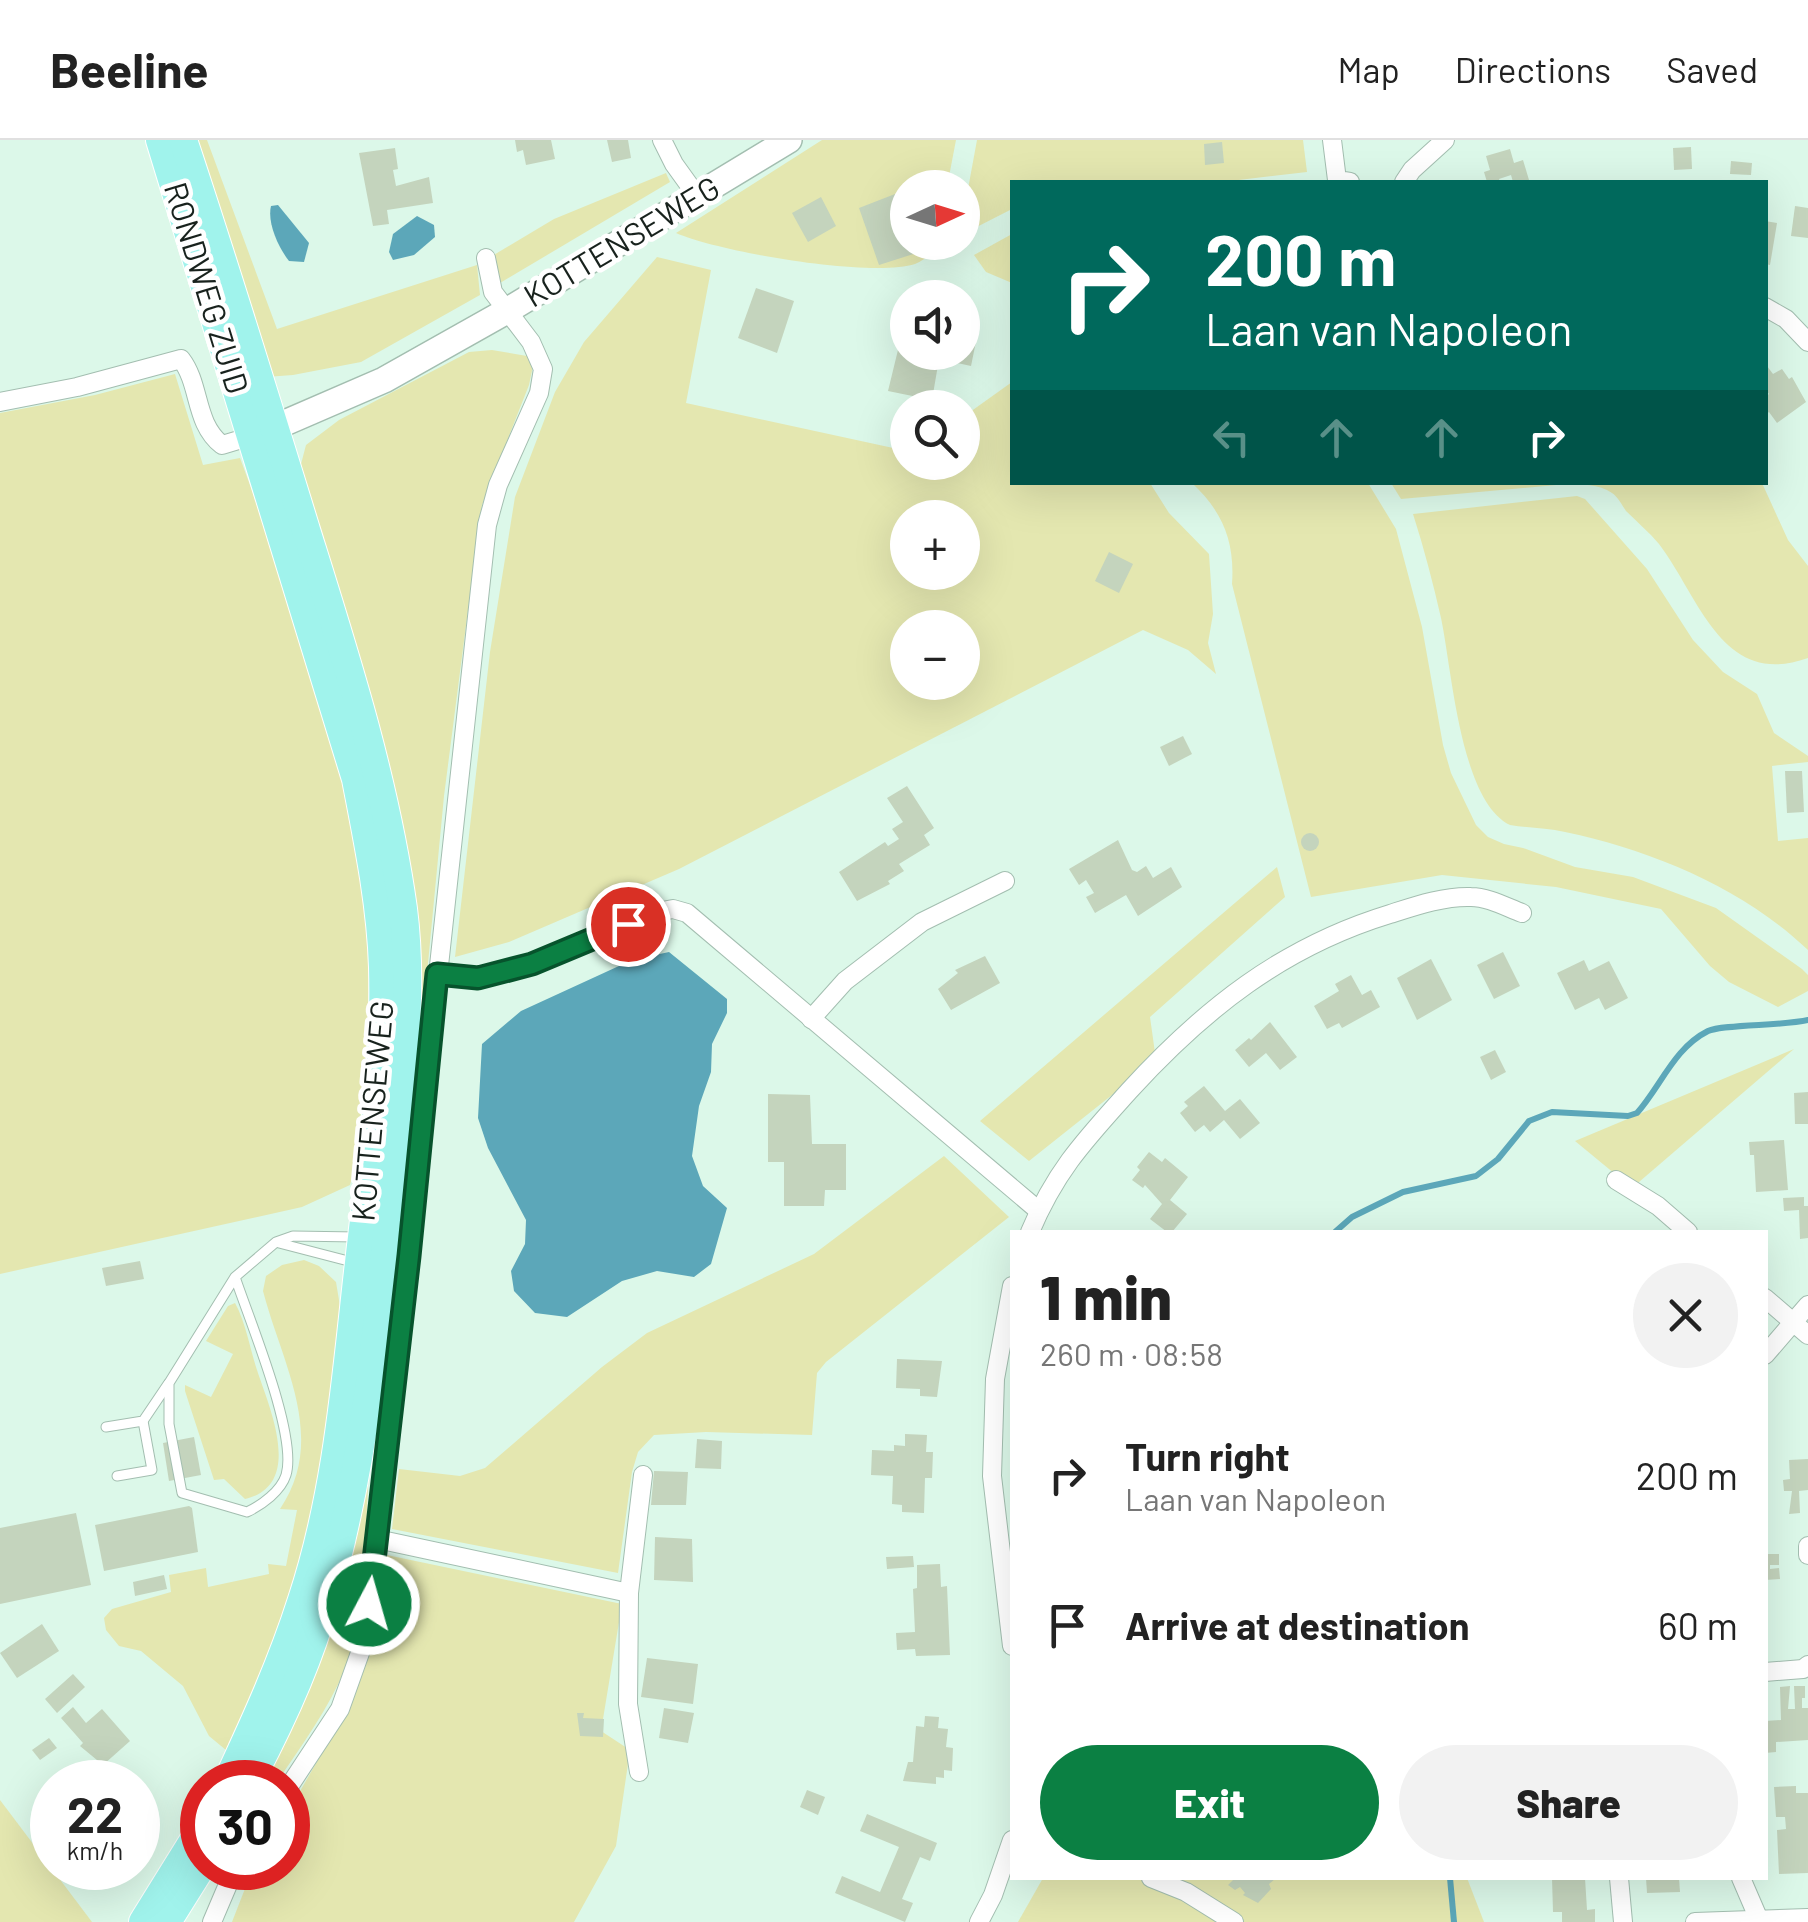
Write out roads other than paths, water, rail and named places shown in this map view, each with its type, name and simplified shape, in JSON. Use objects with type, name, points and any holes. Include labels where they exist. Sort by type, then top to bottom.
[{"type":"main road","name":"RONDWEG ZUID","points":[[160,140],[263,432]]},
{"type":"main road","name":"RONDWEG ZUID","points":[[183,140],[263,432]]},
{"type":"main road","name":"KOTTENSEWEG","points":[[260,1760],[281,1717],[324,1605],[347,1515],[406,1032],[404,915],[379,775],[263,432]]},
{"type":"main road","name":"KOTTENSEWEG","points":[[237,1760],[272,1685],[304,1597],[380,1252]]},
{"type":"main road","points":[[143,1922],[180,1866]]},
{"type":"main road","points":[[167,1922],[187,1890]]},
{"type":"street","points":[[662,140],[698,196]]},
{"type":"street","name":"KOTTENSEWEG","points":[[0,402],[181,360],[188,368],[211,436],[222,445],[263,432],[384,380],[505,312],[790,140]]},
{"type":"street","points":[[1332,140],[1337,180]]},
{"type":"street","points":[[1405,180],[1446,140]]},
{"type":"street","points":[[486,258],[492,292],[505,312]]},
{"type":"street","points":[[1768,309],[1786,319],[1808,342]]},
{"type":"street","name":"KOTTENSEWEG","points":[[306,1760],[340,1709],[366,1636],[376,1539],[380,1252],[437,974],[487,526],[498,485],[539,393],[543,369],[531,342],[505,312]]},
{"type":"street","points":[[811,1018],[844,981],[922,922],[1005,881]]},
{"type":"street","points":[[1031,1230],[1066,1162],[1159,1058],[1203,1016],[1274,966],[1346,929],[1433,902],[1474,897],[1522,913]]},
{"type":"street","points":[[437,974],[478,978],[532,964],[642,917],[672,909],[700,922],[1039,1211]]},
{"type":"street","points":[[1616,1180],[1658,1206],[1686,1230]]},
{"type":"street","points":[[1010,1298],[996,1379],[992,1476],[1010,1629]]},
{"type":"street","points":[[1768,1301],[1808,1334]]},
{"type":"street","points":[[1768,1351],[1808,1306]]},
{"type":"street","points":[[638,1772],[628,1704],[628,1593],[643,1475]]},
{"type":"street","points":[[376,1539],[628,1593]]},
{"type":"street","points":[[1808,1546],[1808,1556]]},
{"type":"street","points":[[1768,1672],[1803,1669],[1808,1665]]},
{"type":"street","points":[[979,1922],[1010,1845]]},
{"type":"street","points":[[1156,1880],[1186,1892],[1234,1922]]},
{"type":"street","points":[[1619,1880],[1622,1922]]},
{"type":"street","points":[[1742,1880],[1760,1921]]},
{"type":"street","points":[[212,1922],[226,1890]]},
{"type":"street","points":[[1695,1922],[1808,1918]]},
{"type":"lane","points":[[106,1426],[142,1420],[235,1276],[276,1242],[293,1236],[380,1252]]},
{"type":"lane","points":[[276,1242],[380,1252]]},
{"type":"lane","points":[[169,1382],[169,1424],[182,1493],[247,1512],[264,1504],[286,1476],[286,1434],[235,1276]]},
{"type":"lane","points":[[117,1476],[152,1470],[142,1420]]},
{"type":"water","points":[[278,205],[309,243],[304,262],[289,261],[277,242],[270,212],[271,206]]},
{"type":"water","points":[[417,216],[434,225],[435,237],[414,255],[393,260],[389,252],[393,234]]},
{"type":"water","points":[[669,952],[727,999],[727,1013],[712,1044],[711,1072],[699,1106],[692,1156],[703,1186],[727,1208],[711,1264],[694,1277],[657,1271],[622,1281],[567,1317],[535,1313],[514,1291],[511,1271],[525,1244],[526,1220],[488,1148],[478,1118],[482,1044],[521,1011],[632,960]]},
{"type":"waterway","points":[[1337,1230],[1352,1217],[1403,1192],[1476,1176],[1498,1159],[1529,1121],[1552,1112],[1628,1116],[1637,1113],[1677,1057],[1708,1031],[1808,1020]]},
{"type":"waterway","points":[[1450,1880],[1454,1922]]}]
